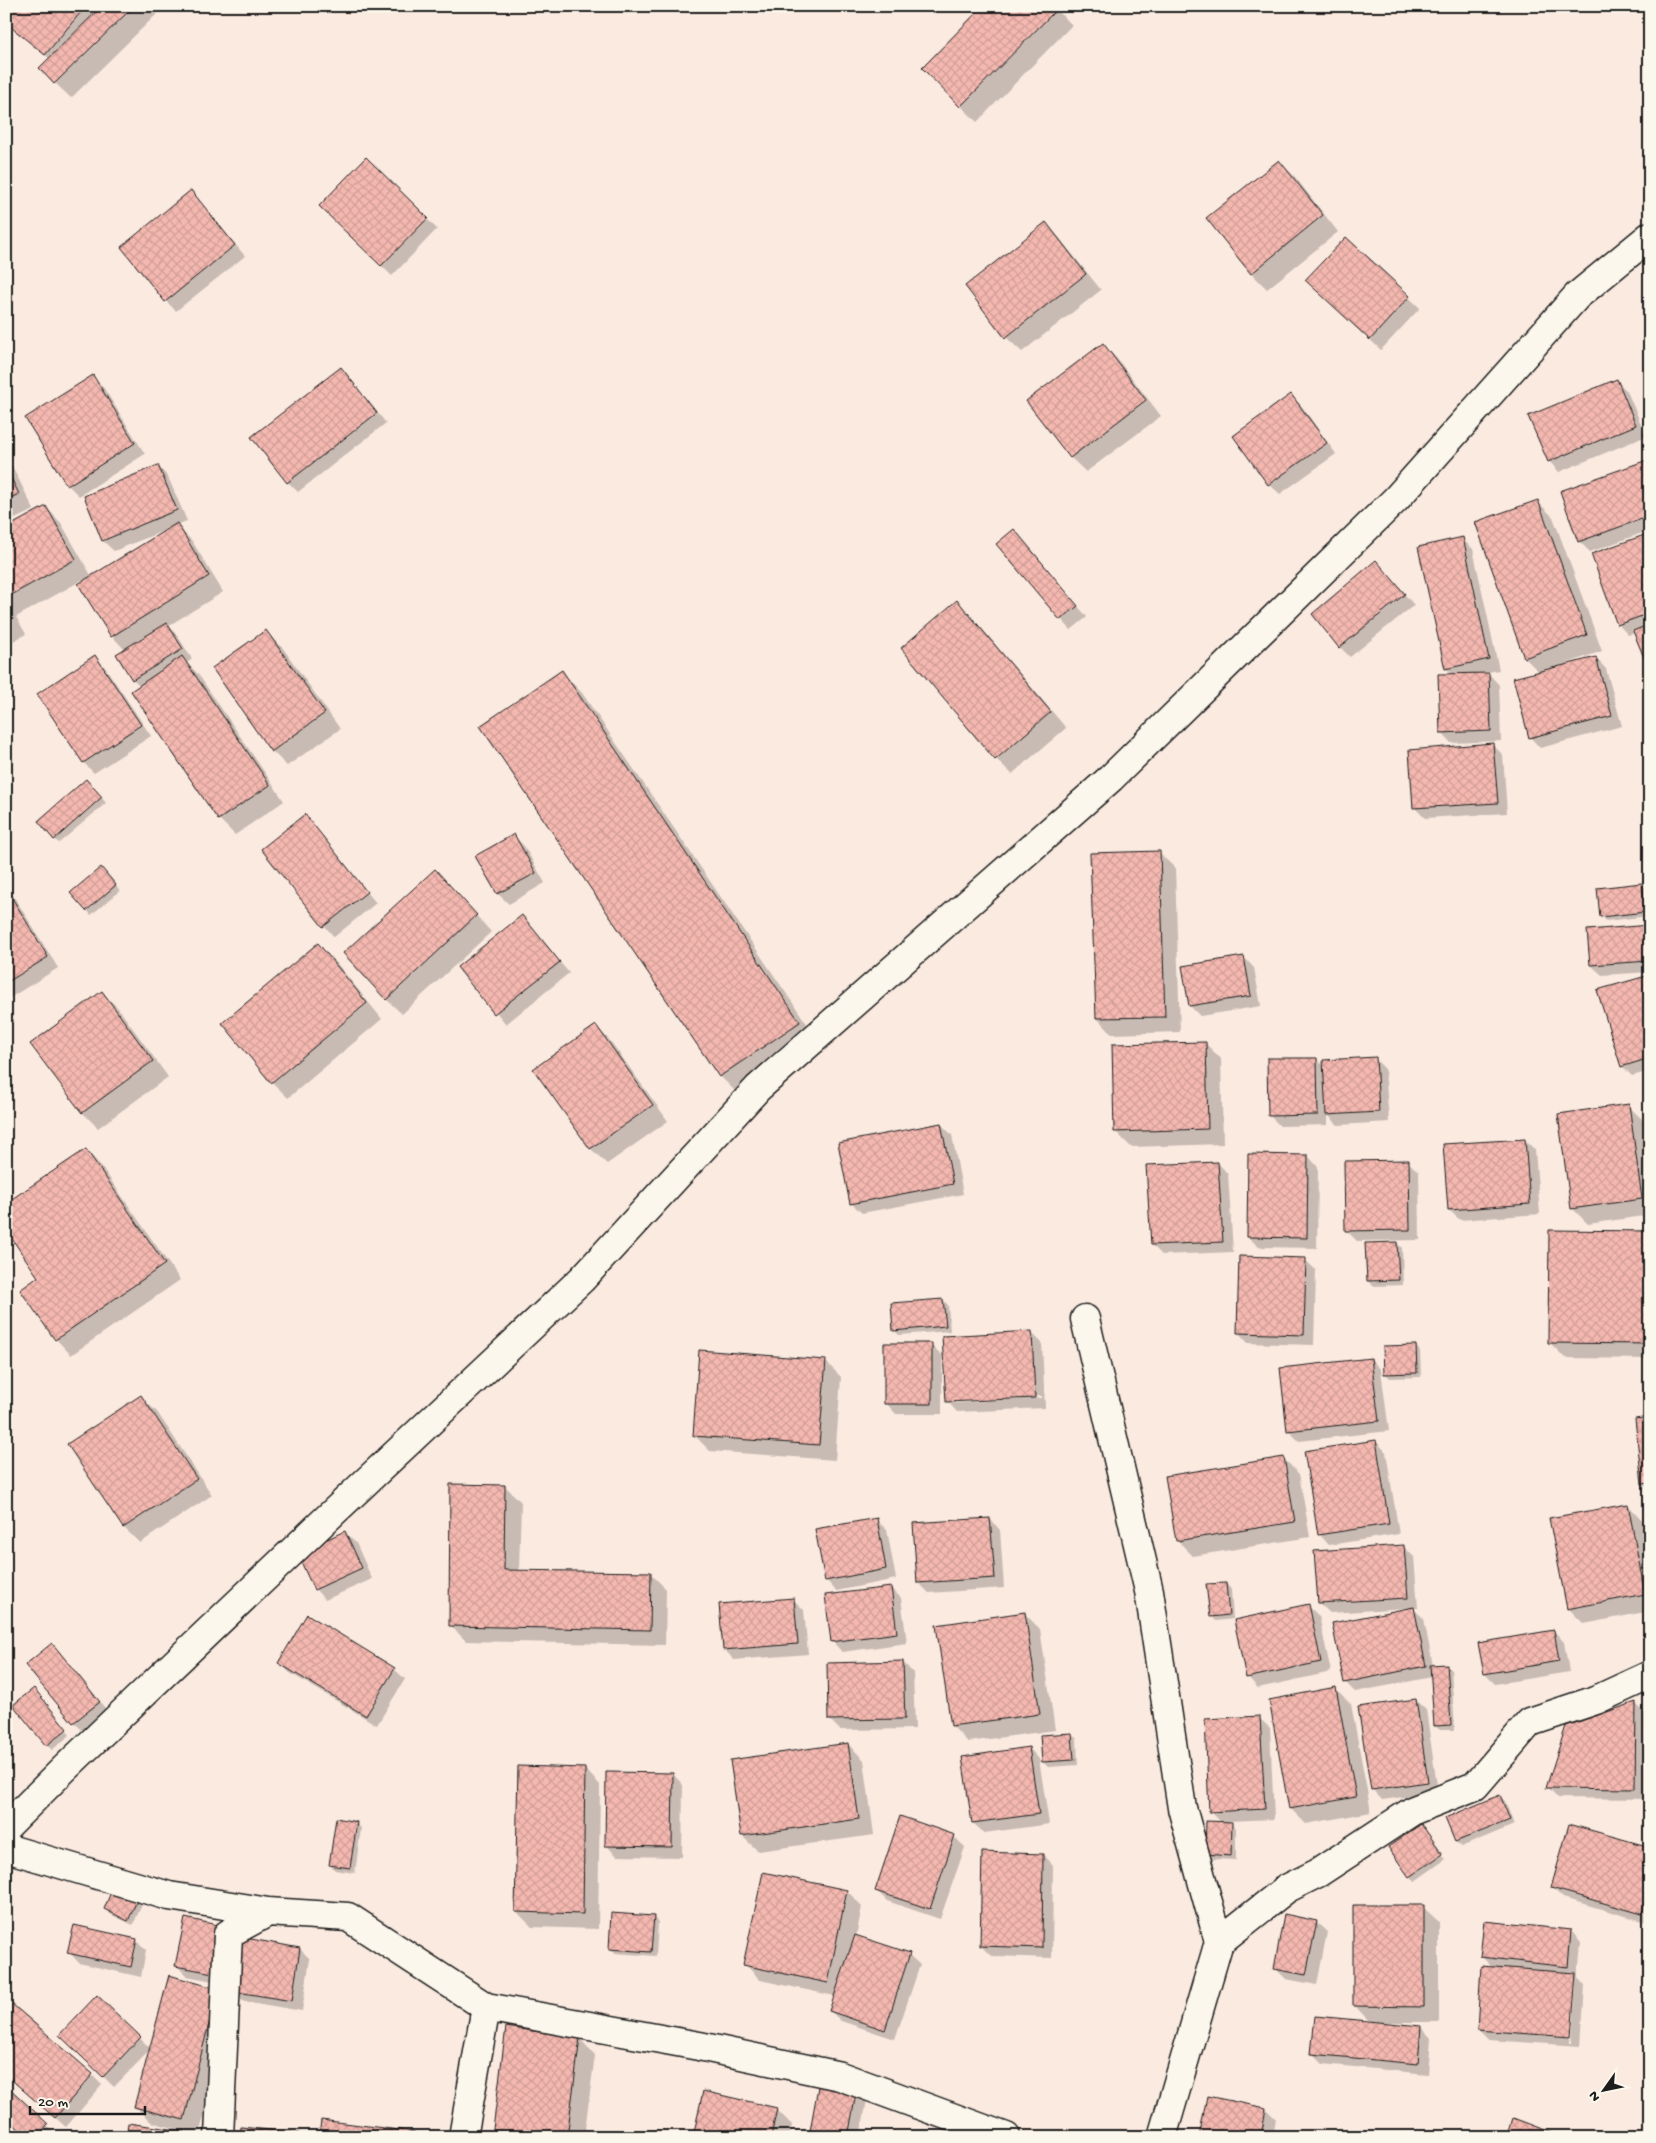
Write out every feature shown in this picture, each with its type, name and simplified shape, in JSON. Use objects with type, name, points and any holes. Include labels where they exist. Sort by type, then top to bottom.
[{"type":"street","points":[[6,1827],[314,1529],[582,1279],[758,1088],[1111,778],[1396,499],[1576,296],[1650,236]]},
{"type":"street","points":[[1085,1319],[1150,1591],[1182,1808],[1219,1942],[1162,2137]]},
{"type":"street","points":[[1219,1942],[1286,1888],[1318,1873],[1414,1810],[1474,1786],[1530,1722],[1596,1700],[1650,1675]]},
{"type":"street","points":[[6,1848],[169,1896],[268,1912],[348,1917],[486,2007],[699,2046],[840,2076],[1006,2137]]},
{"type":"street","points":[[218,2137],[228,1934],[268,1912]]},
{"type":"street","points":[[463,2137],[486,2007]]},
{"type":"building","points":[[6,6],[86,6],[45,55],[6,23]]},
{"type":"building","points":[[102,6],[134,6],[54,84],[39,68]]},
{"type":"building","points":[[983,6],[1054,6],[1057,9],[960,107],[922,68]]},
{"type":"building","points":[[366,157],[428,218],[381,266],[319,206]]},
{"type":"building","points":[[1279,160],[1323,215],[1251,274],[1206,218]]},
{"type":"building","points":[[191,190],[235,245],[165,302],[121,247]]},
{"type":"building","points":[[1046,222],[1086,274],[1005,338],[965,286]]},
{"type":"building","points":[[1346,237],[1410,296],[1370,340],[1305,280]]},
{"type":"building","points":[[1103,343],[1146,400],[1070,458],[1026,401]]},
{"type":"building","points":[[341,367],[377,413],[287,483],[251,437]]},
{"type":"building","points":[[93,375],[135,443],[67,486],[25,418]]},
{"type":"building","points":[[1617,379],[1636,425],[1548,462],[1528,416]]},
{"type":"building","points":[[1291,394],[1327,443],[1268,485],[1233,436]]},
{"type":"building","points":[[1650,459],[1650,516],[1578,542],[1560,491]]},
{"type":"building","points":[[158,465],[177,510],[102,541],[84,496]]},
{"type":"building","points":[[6,468],[19,494],[6,500]]},
{"type":"building","points":[[1538,500],[1587,635],[1524,658],[1475,522]]},
{"type":"building","points":[[46,506],[76,559],[6,598],[6,528]]},
{"type":"building","points":[[177,523],[209,576],[111,637],[78,584]]},
{"type":"building","points":[[1014,529],[1078,606],[1060,620],[996,544]]},
{"type":"building","points":[[1650,533],[1650,613],[1617,625],[1591,554]]},
{"type":"building","points":[[1463,537],[1489,659],[1445,669],[1418,547]]},
{"type":"building","points":[[1376,560],[1405,594],[1339,648],[1312,614]]},
{"type":"building","points":[[957,600],[1051,712],[995,760],[901,648]]},
{"type":"building","points":[[167,623],[183,649],[132,680],[116,654]]},
{"type":"building","points":[[1650,624],[1650,672],[1633,631]]},
{"type":"building","points":[[266,630],[325,713],[271,752],[212,668]]},
{"type":"building","points":[[95,655],[141,725],[83,763],[37,694]]},
{"type":"building","points":[[182,656],[270,785],[218,820],[131,691]]},
{"type":"building","points":[[1596,657],[1612,716],[1529,738],[1513,678]]},
{"type":"building","points":[[562,670],[800,1022],[719,1077],[480,726]]},
{"type":"building","points":[[1489,673],[1491,731],[1440,733],[1438,674]]},
{"type":"building","points":[[1493,743],[1498,803],[1413,808],[1409,750]]},
{"type":"building","points":[[86,779],[102,797],[54,840],[38,821]]},
{"type":"building","points":[[305,814],[367,892],[323,927],[261,849]]},
{"type":"building","points":[[514,834],[536,873],[497,894],[475,856]]},
{"type":"building","points":[[1160,851],[1165,1017],[1096,1018],[1090,853]]},
{"type":"building","points":[[101,867],[116,885],[86,911],[70,893]]},
{"type":"building","points":[[435,869],[477,915],[386,1000],[343,953]]},
{"type":"building","points":[[1642,883],[1646,912],[1600,917],[1597,888]]},
{"type":"building","points":[[6,888],[48,957],[6,983]]},
{"type":"building","points":[[522,915],[560,962],[494,1014],[457,967]]},
{"type":"building","points":[[1650,925],[1650,961],[1590,965],[1587,930]]},
{"type":"building","points":[[318,943],[367,1003],[271,1083],[222,1023]]},
{"type":"building","points":[[1244,956],[1251,996],[1189,1006],[1182,966]]},
{"type":"building","points":[[1650,975],[1650,1058],[1621,1067],[1597,990]]},
{"type":"building","points":[[102,991],[153,1061],[82,1113],[30,1044]]},
{"type":"building","points":[[596,1025],[653,1105],[590,1149],[533,1069]]},
{"type":"building","points":[[1206,1042],[1208,1129],[1114,1132],[1112,1044]]},
{"type":"building","points":[[1376,1057],[1379,1112],[1326,1115],[1323,1060]]},
{"type":"building","points":[[1267,1058],[1317,1058],[1318,1115],[1268,1116]]},
{"type":"building","points":[[1629,1104],[1642,1199],[1571,1209],[1558,1114]]},
{"type":"building","points":[[941,1123],[953,1184],[850,1204],[838,1143]]},
{"type":"building","points":[[1525,1139],[1530,1204],[1448,1210],[1443,1144]]},
{"type":"building","points":[[86,1149],[165,1264],[55,1340],[20,1290],[38,1277],[6,1230],[6,1203]]},
{"type":"building","points":[[1248,1154],[1308,1155],[1307,1238],[1247,1237]]},
{"type":"building","points":[[1409,1160],[1410,1230],[1345,1231],[1344,1161]]},
{"type":"building","points":[[1218,1162],[1223,1242],[1151,1245],[1146,1165]]},
{"type":"building","points":[[1549,1230],[1650,1231],[1650,1344],[1548,1343]]},
{"type":"building","points":[[1397,1242],[1399,1280],[1367,1281],[1365,1243]]},
{"type":"building","points":[[1239,1256],[1306,1258],[1304,1335],[1237,1333]]},
{"type":"building","points":[[943,1299],[946,1326],[893,1331],[891,1303]]},
{"type":"building","points":[[1032,1331],[1035,1398],[946,1402],[942,1336]]},
{"type":"building","points":[[884,1343],[932,1343],[932,1404],[884,1404]]},
{"type":"building","points":[[1416,1345],[1417,1373],[1384,1374],[1383,1346]]},
{"type":"building","points":[[699,1350],[826,1360],[819,1445],[693,1436]]},
{"type":"building","points":[[1371,1358],[1379,1421],[1287,1431],[1280,1368]]},
{"type":"building","points":[[141,1395],[197,1479],[123,1528],[67,1444]]},
{"type":"building","points":[[1650,1417],[1650,1483],[1642,1484],[1635,1419]]},
{"type":"building","points":[[1376,1440],[1389,1524],[1318,1535],[1304,1451]]},
{"type":"building","points":[[1284,1457],[1295,1522],[1176,1541],[1165,1476]]},
{"type":"building","points":[[450,1484],[505,1485],[504,1570],[651,1572],[650,1630],[449,1626]]},
{"type":"building","points":[[1628,1504],[1645,1594],[1567,1609],[1549,1518]]},
{"type":"building","points":[[877,1518],[886,1569],[825,1581],[815,1529]]},
{"type":"building","points":[[990,1518],[995,1578],[917,1583],[913,1523]]},
{"type":"building","points":[[345,1531],[362,1568],[314,1590],[297,1553]]},
{"type":"building","points":[[1404,1545],[1408,1598],[1318,1603],[1314,1551]]},
{"type":"building","points":[[1226,1583],[1229,1615],[1210,1617],[1206,1584]]},
{"type":"building","points":[[891,1587],[897,1633],[831,1642],[825,1595]]},
{"type":"building","points":[[794,1598],[798,1644],[723,1650],[719,1604]]},
{"type":"building","points":[[1309,1604],[1321,1662],[1246,1678],[1234,1620]]},
{"type":"building","points":[[1414,1607],[1426,1666],[1344,1683],[1332,1623]]},
{"type":"building","points":[[1025,1612],[1040,1714],[951,1726],[936,1625]]},
{"type":"building","points":[[307,1614],[395,1668],[366,1716],[278,1663]]},
{"type":"building","points":[[1554,1630],[1559,1661],[1484,1674],[1478,1643]]},
{"type":"building","points":[[52,1643],[100,1702],[73,1723],[25,1665]]},
{"type":"building","points":[[903,1661],[905,1719],[828,1720],[827,1663]]},
{"type":"building","points":[[1447,1664],[1451,1725],[1434,1726],[1430,1665]]},
{"type":"building","points":[[1336,1687],[1356,1797],[1289,1809],[1269,1700]]},
{"type":"building","points":[[34,1688],[67,1729],[46,1746],[13,1705]]},
{"type":"building","points":[[1416,1699],[1428,1782],[1371,1790],[1358,1707]]},
{"type":"building","points":[[1636,1702],[1635,1789],[1546,1788],[1566,1726]]},
{"type":"building","points":[[1260,1716],[1265,1809],[1209,1812],[1205,1719]]},
{"type":"building","points":[[1072,1733],[1074,1760],[1042,1762],[1040,1735]]},
{"type":"building","points":[[848,1743],[859,1819],[741,1836],[730,1760]]},
{"type":"building","points":[[1029,1747],[1039,1814],[972,1823],[962,1757]]},
{"type":"building","points":[[518,1766],[585,1768],[583,1914],[515,1912]]},
{"type":"building","points":[[606,1772],[673,1773],[672,1847],[605,1846]]},
{"type":"building","points":[[1500,1795],[1510,1820],[1455,1842],[1445,1818]]},
{"type":"building","points":[[900,1816],[955,1835],[930,1909],[875,1891]]},
{"type":"building","points":[[336,1818],[357,1822],[350,1868],[329,1865]]},
{"type":"building","points":[[1206,1821],[1232,1822],[1231,1856],[1205,1854]]},
{"type":"building","points":[[1421,1824],[1443,1854],[1409,1877],[1388,1847]]},
{"type":"building","points":[[1569,1824],[1650,1847],[1650,1888],[1642,1914],[1551,1888]]},
{"type":"building","points":[[982,1852],[1043,1854],[1042,1948],[980,1946]]},
{"type":"building","points":[[763,1872],[847,1890],[828,1983],[743,1965]]},
{"type":"building","points":[[114,1885],[139,1896],[128,1921],[104,1909]]},
{"type":"building","points":[[1353,1905],[1424,1905],[1424,2007],[1353,2006]]},
{"type":"building","points":[[611,1913],[654,1916],[651,1952],[609,1949]]},
{"type":"building","points":[[1284,1914],[1317,1921],[1306,1975],[1274,1969]]},
{"type":"building","points":[[185,1918],[222,1926],[213,1973],[175,1966]]},
{"type":"building","points":[[1484,1921],[1571,1930],[1568,1967],[1480,1957]]},
{"type":"building","points":[[74,1925],[137,1939],[131,1967],[67,1953]]},
{"type":"building","points":[[855,1935],[910,1953],[885,2030],[829,2011]]},
{"type":"building","points":[[240,1937],[300,1948],[292,2001],[231,1991]]},
{"type":"building","points":[[1481,1966],[1576,1973],[1571,2037],[1477,2030]]},
{"type":"building","points":[[169,1975],[218,1989],[184,2120],[134,2107]]},
{"type":"building","points":[[97,1995],[141,2037],[103,2077],[59,2035]]},
{"type":"building","points":[[12,2004],[93,2074],[55,2118],[6,2075],[6,2010]]},
{"type":"building","points":[[1315,2016],[1421,2026],[1418,2064],[1311,2054]]},
{"type":"building","points":[[506,2027],[580,2038],[567,2137],[492,2137]]},
{"type":"building","points":[[819,2081],[857,2088],[848,2137],[810,2131]]},
{"type":"building","points":[[6,2085],[48,2124],[37,2137],[27,2137],[6,2117]]},
{"type":"building","points":[[703,2091],[777,2108],[771,2137],[693,2137]]},
{"type":"building","points":[[1207,2096],[1266,2108],[1261,2137],[1199,2137]]},
{"type":"building","points":[[1513,2118],[1558,2135],[1557,2137],[1507,2137]]},
{"type":"building","points":[[321,2120],[415,2132],[415,2137],[319,2137]]},
{"type":"building","points":[[128,2123],[184,2131],[183,2137],[126,2137]]},
{"type":"building","points":[[241,2127],[299,2133],[299,2137],[240,2137]]}]
